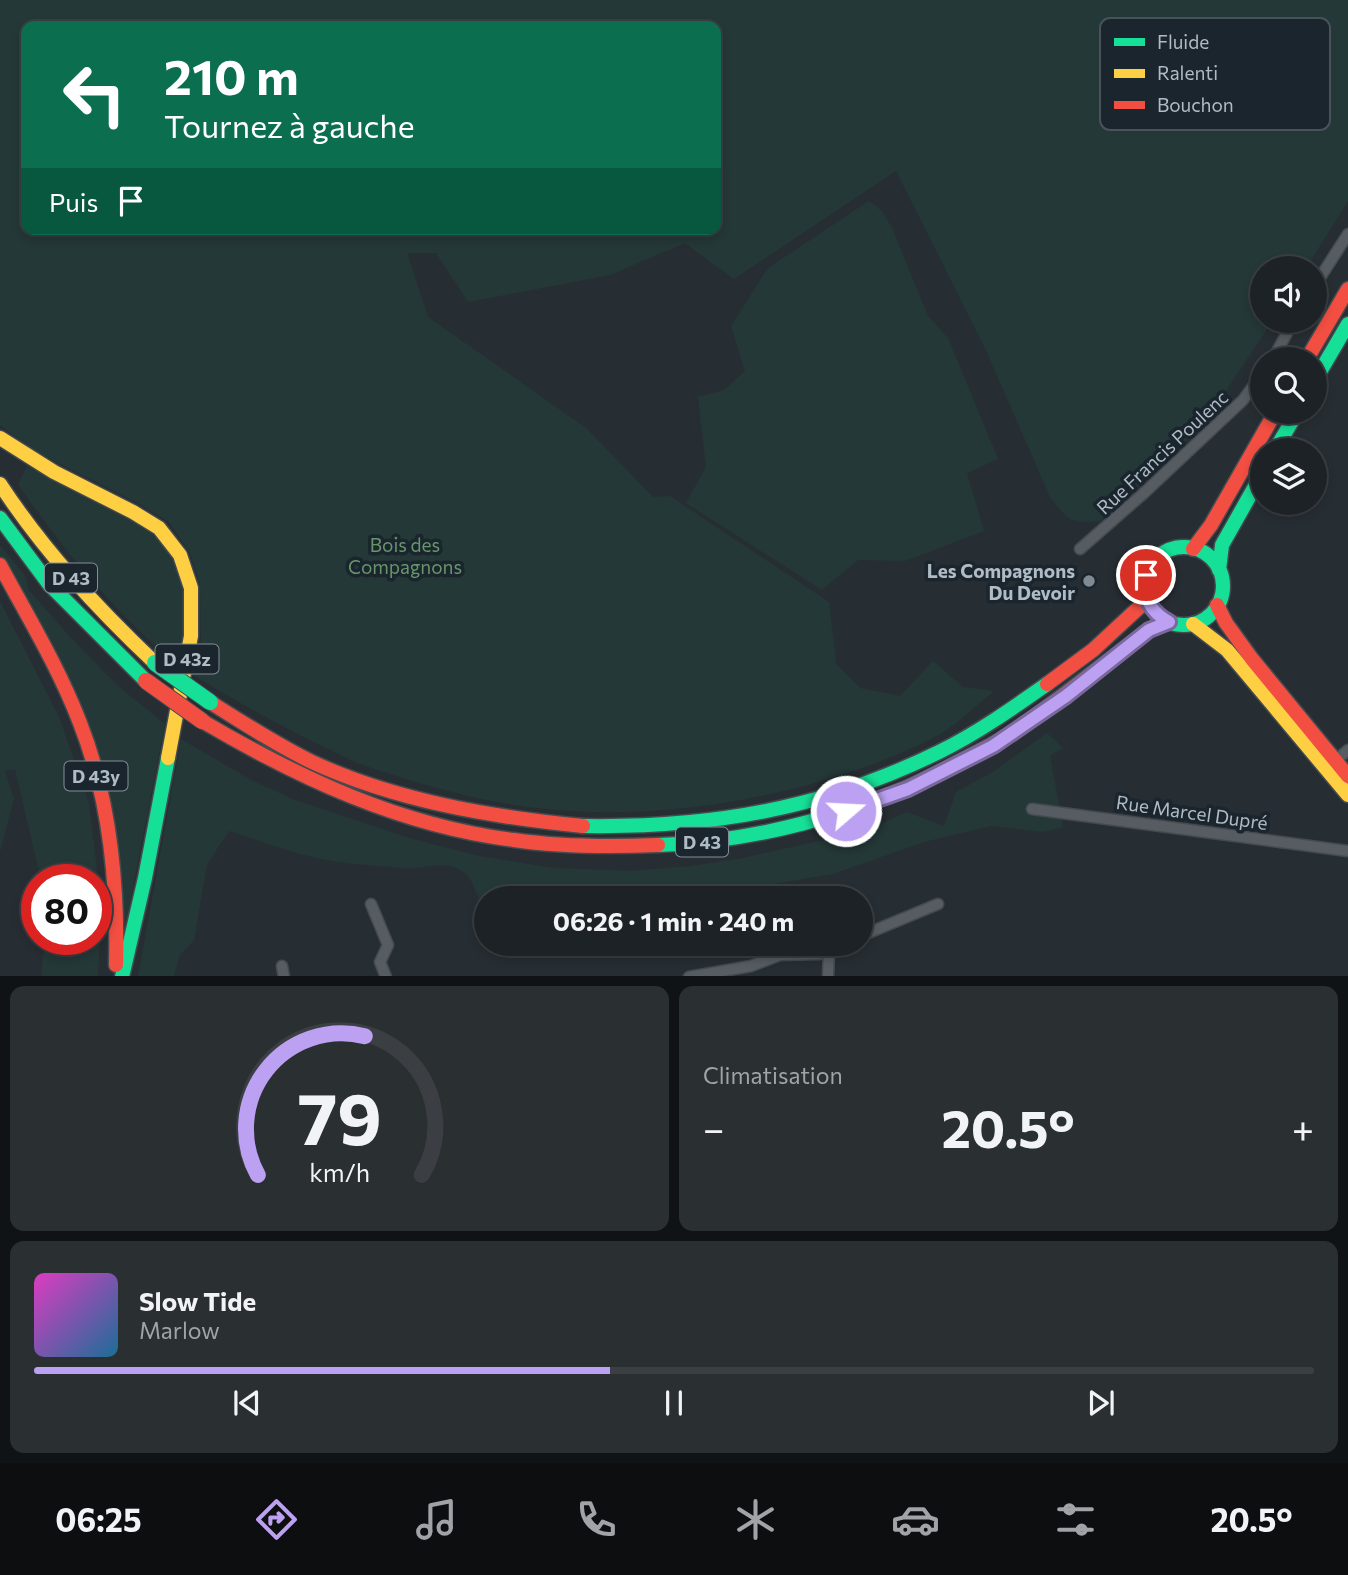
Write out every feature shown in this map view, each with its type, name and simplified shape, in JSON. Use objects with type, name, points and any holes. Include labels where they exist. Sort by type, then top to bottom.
[{"type":"main road","points":[[1314,347],[1348,289]]},
{"type":"main road","points":[[1327,360],[1348,324]]},
{"type":"main road","points":[[1193,549],[1211,524],[1269,424]]},
{"type":"main road","name":"D 43z","points":[[0,438],[54,472],[159,528],[180,555],[191,587],[191,636],[145,878],[122,976]]},
{"type":"main road","name":"D 43","points":[[0,484],[57,563],[104,615],[155,663],[210,702],[312,761],[407,796],[461,811],[515,821],[627,828],[692,824],[732,819],[823,798],[882,777],[939,752],[1033,695],[1115,633],[1147,600]]},
{"type":"main road","points":[[1219,570],[1213,561],[1193,549],[1167,551],[1156,559],[1146,575],[1147,600],[1160,617],[1177,625],[1193,624],[1207,617],[1217,606],[1222,589],[1219,570],[1222,545],[1250,495]]},
{"type":"main road","name":"D 43","points":[[0,518],[49,584],[96,635],[146,681],[202,721],[256,753],[355,799],[436,825],[503,839],[563,846],[644,848],[746,836],[824,818],[908,789],[1028,724],[1149,630],[1169,622]]},
{"type":"main road","name":"D 43y","points":[[0,565],[53,665],[89,748],[114,875],[117,917],[116,976]]},
{"type":"main road","points":[[1217,606],[1252,659],[1348,776]]},
{"type":"main road","points":[[1193,624],[1227,650],[1336,760],[1348,794]]},
{"type":"street","points":[[1327,266],[1348,233]]},
{"type":"street","name":"Rue Francis Poulenc","points":[[1080,549],[1144,493],[1250,390]]},
{"type":"street","name":"Rue Marcel Dupré","points":[[1032,809],[1348,851]]},
{"type":"street","points":[[371,904],[388,944],[380,962],[386,976]]},
{"type":"street","points":[[873,931],[938,904]]},
{"type":"street","points":[[689,976],[751,966],[780,956]]},
{"type":"street","points":[[828,976],[829,956]]},
{"type":"green space","name":"Bois des Compagnons","points":[[0,0],[1348,0],[1348,201],[1314,256],[1250,256],[1250,333],[1264,333],[1255,347],[1250,347],[1250,355],[1206,421],[1100,521],[1075,521],[1065,515],[1050,497],[985,348],[896,171],[734,279],[685,243],[610,275],[468,302],[436,253],[407,253],[428,317],[586,428],[653,497],[670,496],[829,602],[836,664],[860,688],[900,696],[933,661],[963,687],[994,691],[939,734],[888,758],[842,775],[743,800],[642,811],[593,812],[546,809],[478,798],[410,780],[354,761],[270,720],[193,675],[201,660],[200,585],[190,553],[169,522],[31,449],[0,425]]},
{"type":"green space","points":[[869,201],[882,211],[892,228],[928,316],[948,338],[998,459],[967,473],[984,531],[905,561],[858,560],[822,590],[686,503],[706,467],[698,397],[724,390],[745,371],[731,326],[768,268]]},
{"type":"green space","points":[[27,466],[142,526],[159,540],[171,556],[182,590],[184,608],[180,668],[113,604],[54,534],[18,484]]},
{"type":"green space","points":[[0,545],[26,577],[28,589],[70,637],[118,686],[165,724],[122,944],[104,792],[0,558]]},
{"type":"green space","points":[[0,601],[60,719],[89,804],[96,864],[37,864],[15,769],[5,771],[14,799],[0,852]]},
{"type":"green space","points":[[1047,733],[1063,748],[1050,756],[1063,827],[1043,832],[991,826],[924,842],[833,874],[762,886],[474,888],[465,873],[450,866],[402,868],[336,862],[290,851],[229,831],[207,864],[194,940],[179,956],[174,976],[138,976],[181,739],[251,780],[295,800],[409,838],[479,856],[554,868],[632,871],[743,858],[867,830],[907,812],[944,826],[956,792],[993,772]]},
{"type":"green space","points":[[43,955],[99,955],[98,976],[41,976]]},
{"type":"traffic: fast","points":[[1327,360],[1348,324]]},
{"type":"traffic: fast","points":[[1282,438],[1290,424]]},
{"type":"traffic: fast","points":[[1219,570],[1222,545],[1250,495]]},
{"type":"traffic: fast","points":[[0,518],[49,584],[146,681]]},
{"type":"traffic: fast","points":[[1184,547],[1199,550],[1211,559],[1220,571],[1223,586],[1220,601],[1211,613],[1199,622],[1184,625],[1169,622],[1157,613],[1148,601],[1145,586],[1148,571],[1157,559],[1169,550],[1184,547]]},
{"type":"traffic: fast","points":[[155,663],[210,702]]},
{"type":"traffic: fast","points":[[583,826],[630,826],[721,818],[766,811],[852,788],[896,772],[953,745],[1047,684]]},
{"type":"traffic: fast","points":[[122,976],[145,878],[168,758]]},
{"type":"traffic: fast","points":[[658,845],[730,838],[802,824],[872,802],[938,773]]},
{"type":"traffic: slow","points":[[0,438],[54,472],[159,528],[180,555],[191,588],[191,636],[168,758]]},
{"type":"traffic: slow","points":[[0,484],[72,578],[155,663]]},
{"type":"traffic: slow","points":[[1193,624],[1227,650],[1348,795]]},
{"type":"traffic: jam","points":[[1314,347],[1348,289]]},
{"type":"traffic: jam","points":[[1193,549],[1211,525],[1269,424]]},
{"type":"traffic: jam","points":[[0,565],[63,682],[99,781],[113,872],[116,965]]},
{"type":"traffic: jam","points":[[1047,684],[1093,650],[1147,600]]},
{"type":"traffic: jam","points":[[1217,605],[1226,623],[1252,659],[1348,776]]},
{"type":"traffic: jam","points":[[938,773],[1012,734],[1149,630],[1169,622]]},
{"type":"traffic: jam","points":[[146,681],[202,721]]},
{"type":"traffic: jam","points":[[210,702],[260,734],[312,762],[377,787],[479,812],[583,826]]},
{"type":"traffic: jam","points":[[202,721],[314,780],[352,797],[431,824],[550,844],[658,845]]},
{"type":"place","name":"Les Compagnons Du Devoir","points":[[1089,581]]},
{"type":"route","points":[[846,811],[908,789],[993,746],[1066,696],[1140,636],[1169,622],[1160,617],[1147,600],[1146,575]]}]
